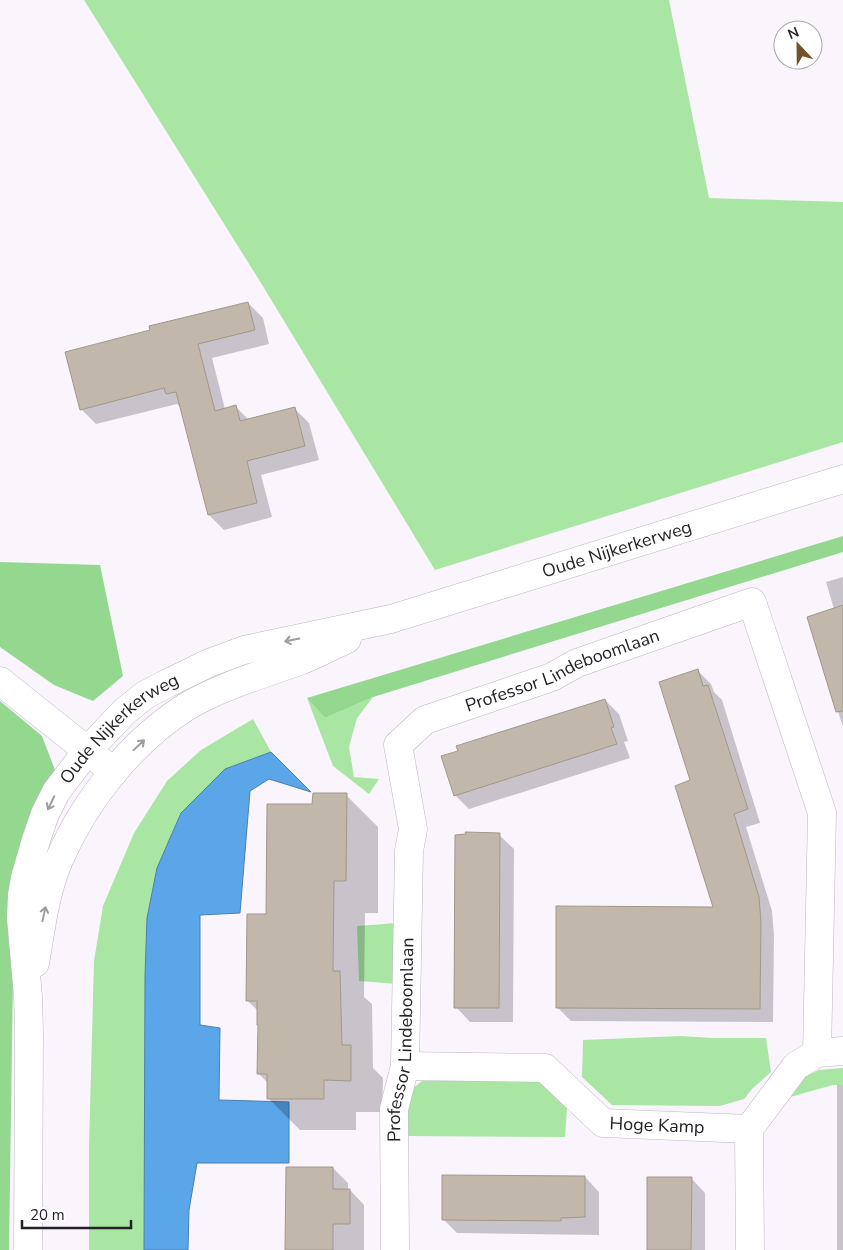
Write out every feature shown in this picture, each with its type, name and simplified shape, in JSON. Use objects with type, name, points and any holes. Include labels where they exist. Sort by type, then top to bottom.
[{"type":"street","name":"Oude Nijkerkerweg","points":[[28,1250],[29,1043],[28,996],[21,918],[25,878],[45,814],[56,792],[87,751],[124,712],[146,695],[209,663],[244,650],[391,618],[843,479]]},
{"type":"street","name":"Professor Lindeboomlaan","points":[[395,1250],[394,1110],[405,1066],[408,851],[413,829],[398,745],[424,720],[552,677],[577,663],[752,602],[822,813],[830,1052]]},
{"type":"street","name":"Oude Nijkerkerweg","points":[[28,996],[49,891],[59,860],[86,808],[130,753],[155,730],[187,707],[236,683],[304,659],[391,618]]},
{"type":"street","points":[[0,681],[114,772]]},
{"type":"street","points":[[750,1250],[750,1129],[796,1066],[830,1052]]},
{"type":"street","name":"Hoge Kamp","points":[[405,1066],[545,1068],[603,1123],[750,1129]]},
{"type":"green space","points":[[84,0],[669,0],[709,198],[843,202],[843,442],[435,570],[261,283]]},
{"type":"green space","points":[[843,536],[843,552],[373,697],[325,718],[307,698]]},
{"type":"green space","points":[[0,562],[100,565],[123,676],[93,701],[54,685],[0,647]]},
{"type":"green space","points":[[373,697],[357,718],[349,747],[354,777],[379,779],[369,794],[333,766],[307,698],[325,718]]},
{"type":"green space","points":[[0,701],[42,736],[55,770],[48,789],[13,977],[9,1250],[0,1250]]},
{"type":"green space","points":[[253,719],[271,752],[225,769],[181,813],[157,868],[147,918],[145,976],[144,1250],[89,1250],[89,1146],[94,961],[103,906],[134,833],[167,781],[201,750]]},
{"type":"green space","points":[[397,923],[398,984],[359,981],[357,926]]},
{"type":"green space","points":[[680,1036],[766,1038],[771,1072],[744,1099],[720,1106],[612,1105],[582,1077],[583,1040]]},
{"type":"green space","points":[[843,1068],[843,1085],[833,1085],[790,1097],[804,1077],[819,1070]]},
{"type":"green space","points":[[446,1078],[540,1079],[567,1108],[565,1137],[407,1136],[408,1092],[422,1081]]},
{"type":"water","points":[[271,752],[311,792],[269,779],[250,791],[240,913],[200,915],[200,1025],[220,1028],[219,1100],[289,1102],[289,1163],[197,1163],[189,1210],[188,1250],[144,1250],[145,976],[147,918],[157,868],[181,813],[225,769]]},
{"type":"building","points":[[248,302],[255,330],[198,344],[215,411],[236,405],[240,421],[295,407],[305,446],[247,461],[257,503],[208,515],[176,392],[166,394],[164,388],[80,410],[65,352],[150,330],[149,326]]},
{"type":"building","points":[[843,605],[843,711],[836,712],[807,617]]},
{"type":"building","points":[[698,669],[703,686],[708,685],[748,809],[734,814],[759,897],[761,922],[760,1009],[556,1008],[556,906],[713,907],[675,786],[690,780],[659,682]]},
{"type":"building","points":[[605,699],[614,727],[611,728],[617,744],[454,796],[441,756],[458,751],[456,746]]},
{"type":"building","points":[[313,793],[347,793],[346,881],[334,881],[333,971],[340,971],[342,1045],[351,1045],[351,1081],[324,1080],[324,1099],[267,1099],[267,1074],[257,1074],[257,1001],[246,1001],[247,914],[266,914],[267,804],[312,804]]},
{"type":"building","points":[[465,832],[500,833],[499,1008],[454,1008],[455,835],[466,834]]},
{"type":"building","points":[[286,1167],[333,1167],[333,1189],[350,1189],[350,1224],[333,1224],[333,1250],[285,1250]]},
{"type":"building","points":[[442,1175],[585,1176],[585,1217],[561,1218],[561,1221],[442,1220]]},
{"type":"building","points":[[647,1177],[692,1177],[691,1250],[647,1250]]}]
